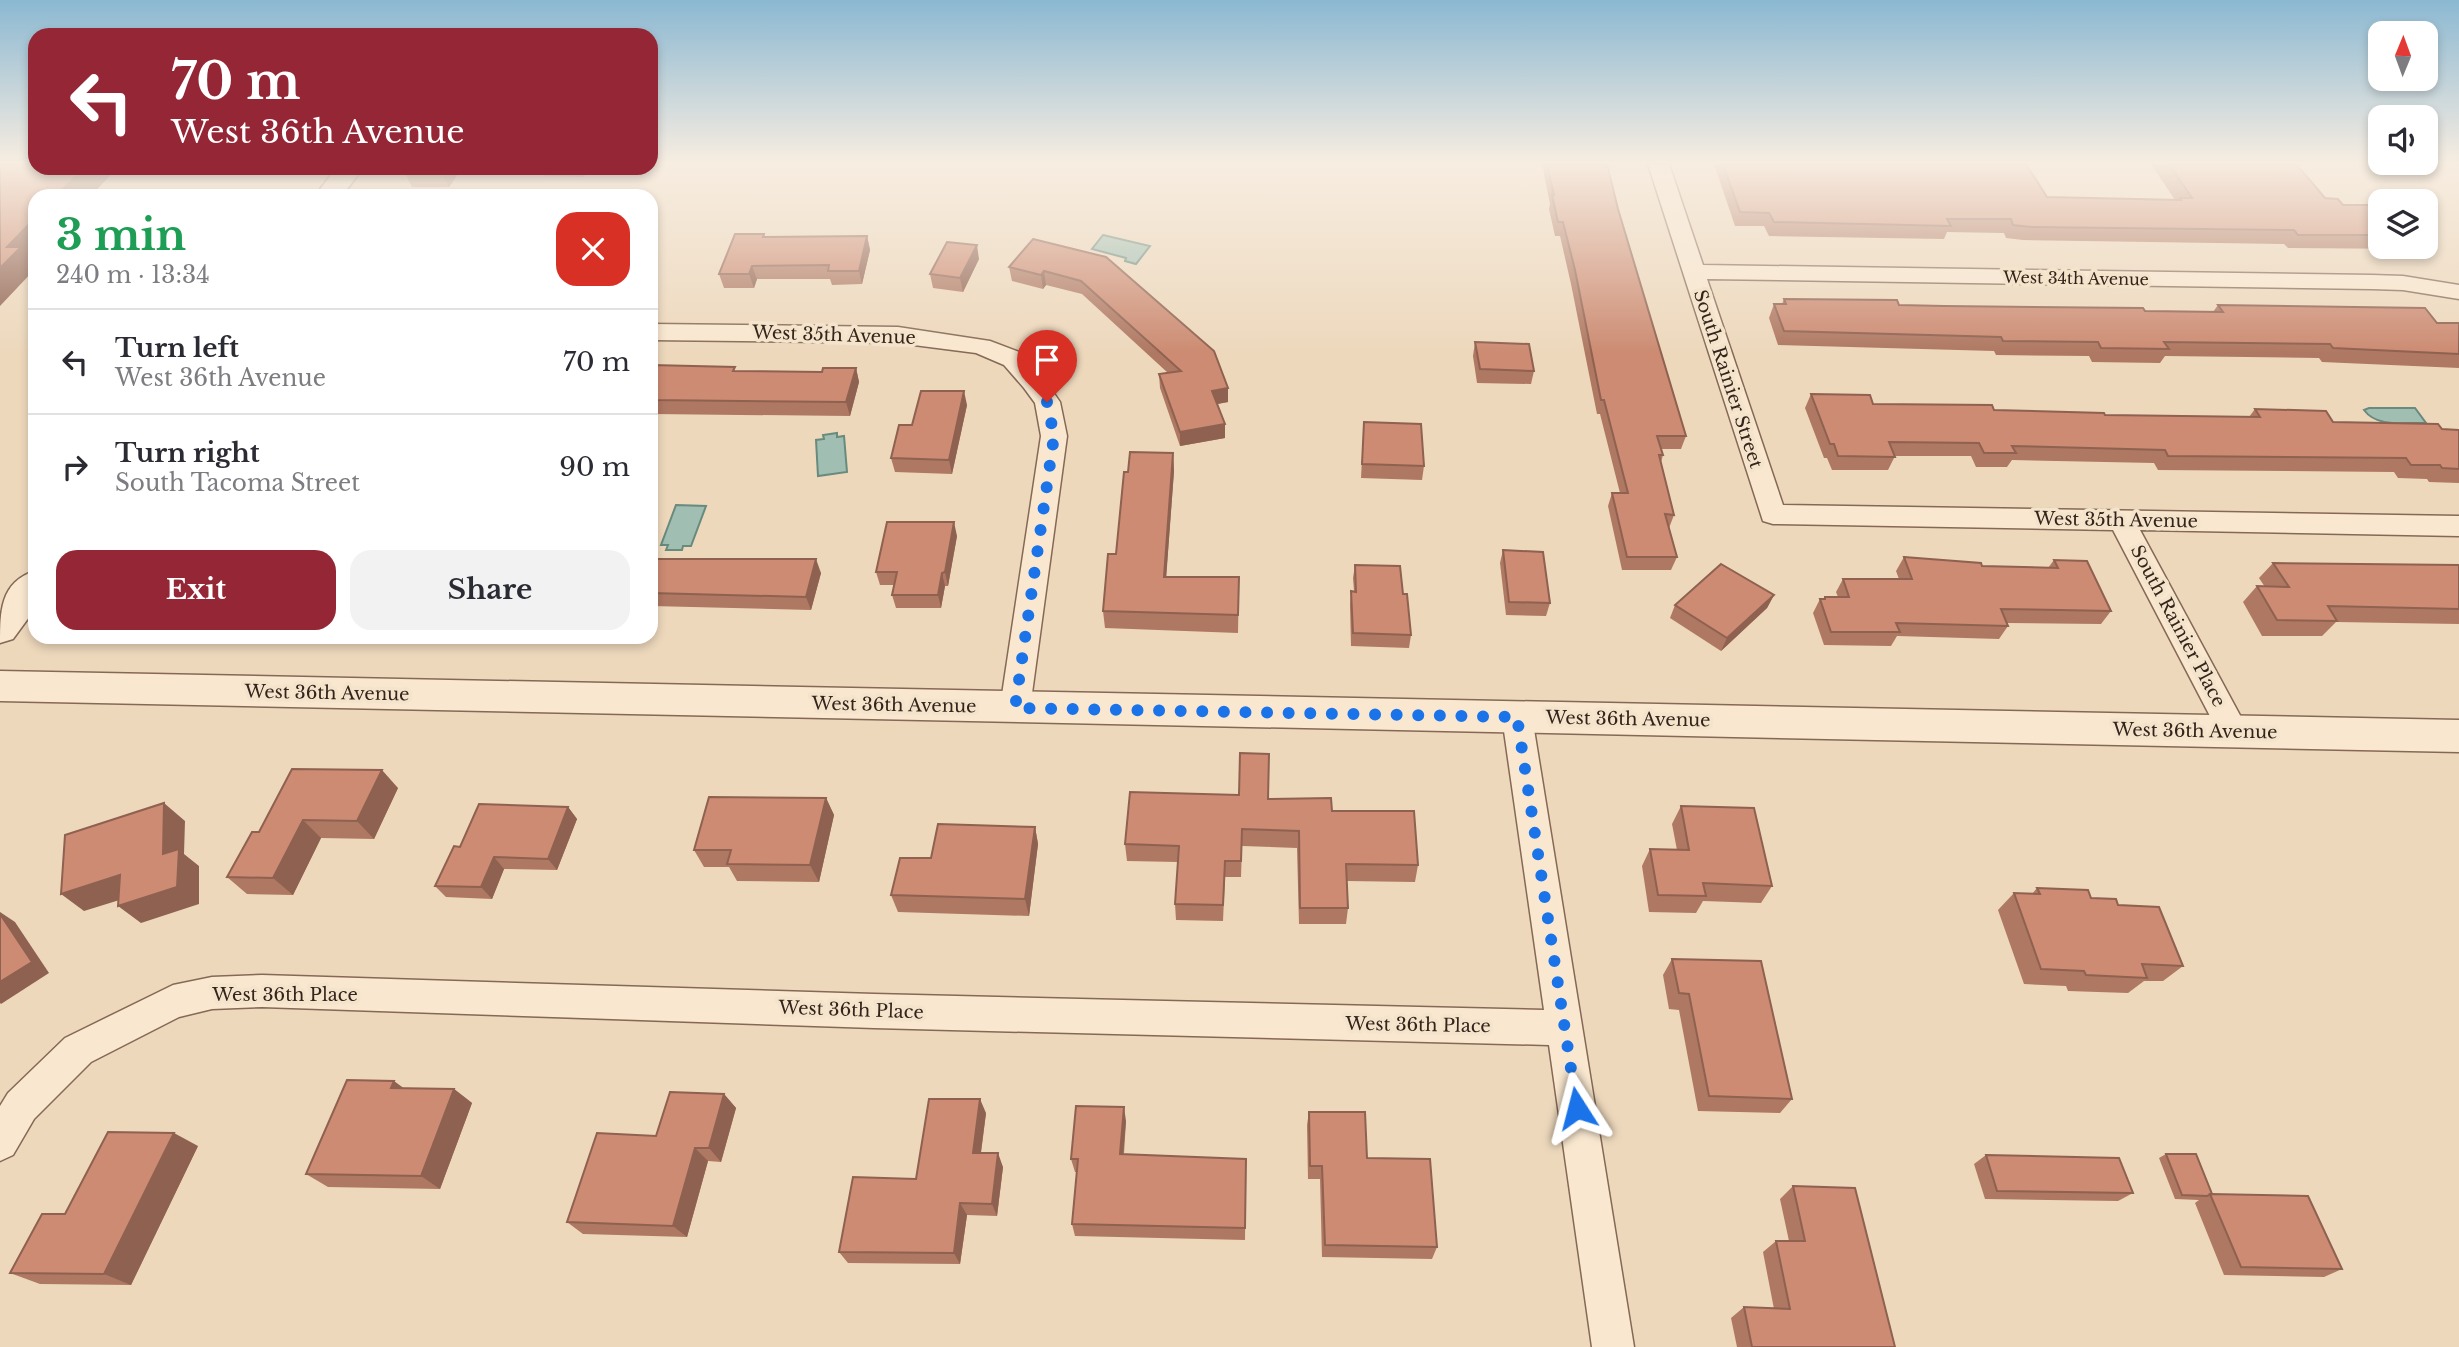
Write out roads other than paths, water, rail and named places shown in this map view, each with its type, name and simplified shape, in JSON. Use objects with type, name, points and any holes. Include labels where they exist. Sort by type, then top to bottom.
[{"type":"street","name":"South Rainier Street","points":[[1678,227],[1773,514]]},
{"type":"street","name":"West 34th Avenue","points":[[1693,272],[2372,282],[2403,283],[2459,292]]},
{"type":"street","name":"West 35th Avenue","points":[[658,332],[898,335],[981,346],[1013,359],[1047,402],[1054,436],[1015,708]]},
{"type":"street","name":"West 35th Avenue","points":[[1773,514],[2459,526]]},
{"type":"street","name":"South Rainier Place","points":[[2121,520],[2234,732]]},
{"type":"street","points":[[0,629],[28,593]]},
{"type":"street","name":"West 36th Avenue","points":[[0,686],[2459,736]]},
{"type":"street","points":[[1517,717],[1614,1347]]},
{"type":"street","name":"West 36th Place","points":[[0,1142],[21,1106],[78,1051],[173,1002],[212,993],[261,991],[860,1011],[1565,1028]]}]
